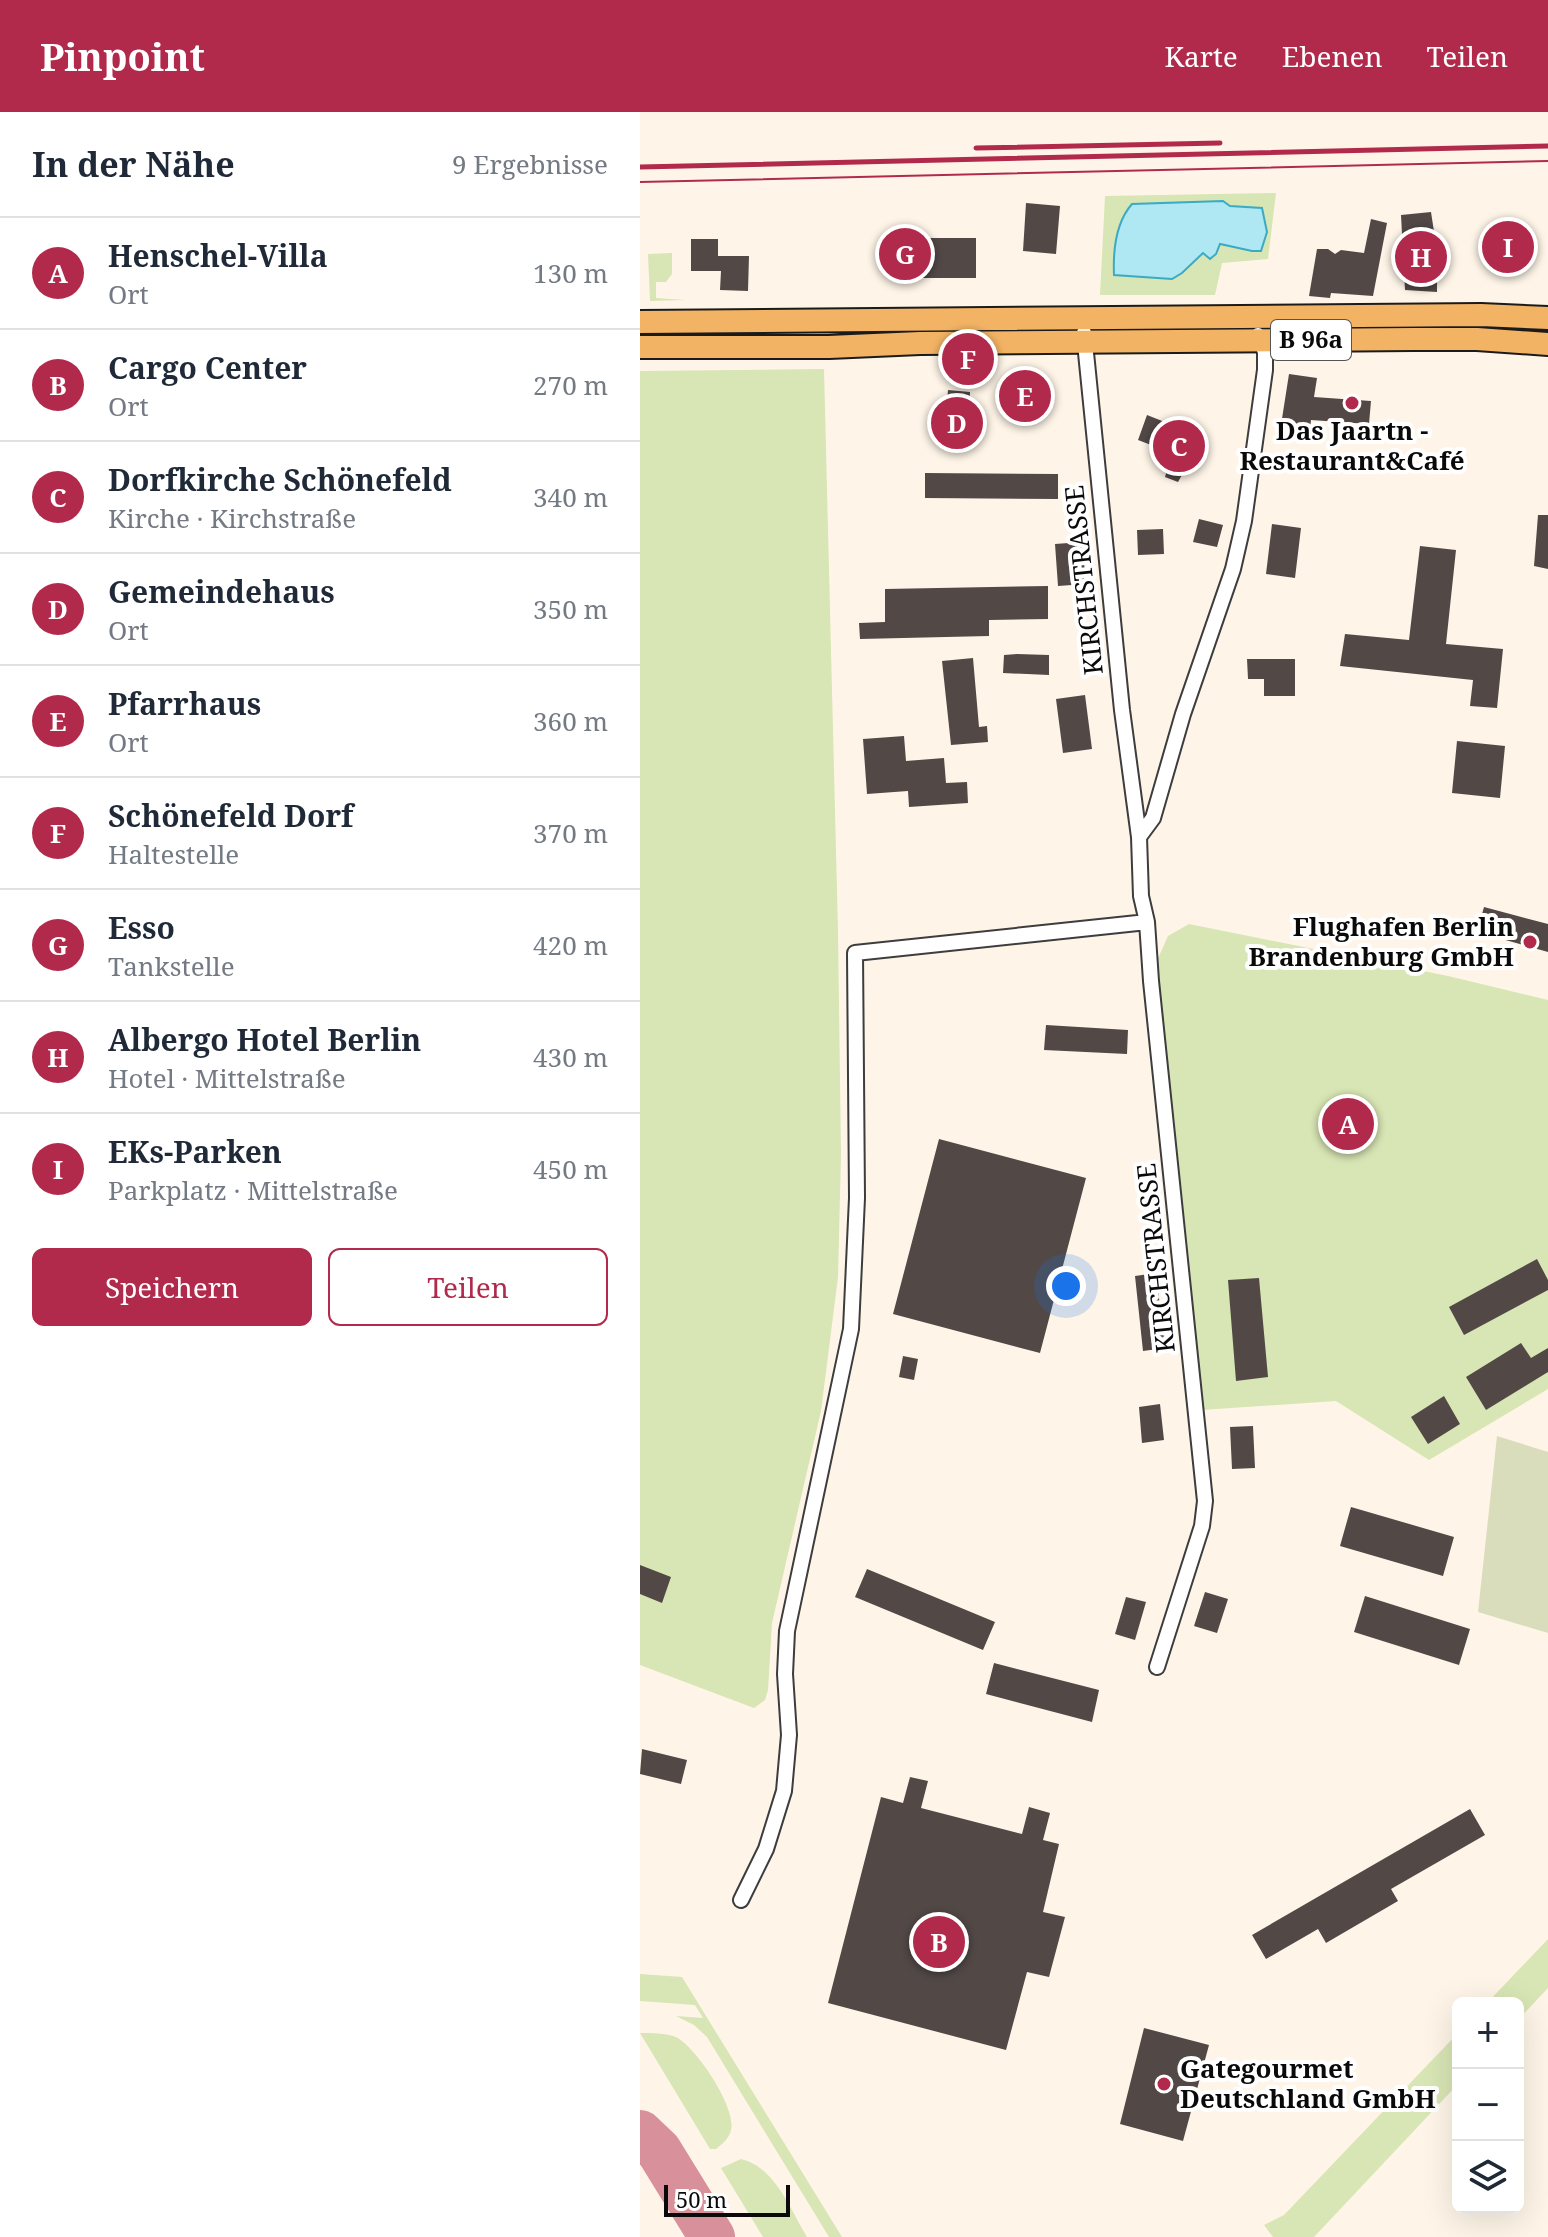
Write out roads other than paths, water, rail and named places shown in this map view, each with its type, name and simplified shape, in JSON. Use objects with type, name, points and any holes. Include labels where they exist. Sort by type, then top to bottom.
[{"type":"main road","name":"B 96a","points":[[640,322],[1250,316],[1481,315],[1548,318]]},
{"type":"main road","name":"B 96a","points":[[640,347],[1477,339],[1548,344]]},
{"type":"street","points":[[1139,837],[1153,818],[1183,714],[1233,569],[1244,521],[1265,370],[1265,352],[1250,316]]},
{"type":"street","name":"KIRCHSTRASSE","points":[[1084,318],[1205,1501],[1202,1526],[1157,1667]]},
{"type":"street","points":[[741,1900],[766,1849],[784,1791],[789,1735],[785,1674],[787,1631],[851,1329],[857,1198],[855,953],[1147,922]]},
{"type":"water","points":[[1223,201],[1230,206],[1262,208],[1267,232],[1261,251],[1220,244],[1210,259],[1203,253],[1172,279],[1114,275],[1117,237],[1122,219],[1132,204]]},
{"type":"tram line","points":[[640,182],[1548,161]]},
{"type":"railway","points":[[976,148],[1220,143]]},
{"type":"railway","points":[[640,167],[1548,146]]},
{"type":"place","name":"EKs-Parken","points":[[1508,247]]},
{"type":"place","name":"Esso","points":[[905,254]]},
{"type":"place","name":"Albergo Hotel Berlin","points":[[1421,257]]},
{"type":"place","name":"Schönefeld Dorf","points":[[968,359]]},
{"type":"place","name":"Pfarrhaus","points":[[1025,396]]},
{"type":"place","name":"Das Jaartn - Restaurant&Café","points":[[1352,403]]},
{"type":"place","name":"Gemeindehaus","points":[[957,423]]},
{"type":"place","name":"Dorfkirche Schönefeld","points":[[1179,446]]},
{"type":"place","name":"Flughafen Berlin Brandenburg GmbH","points":[[1530,942]]},
{"type":"place","name":"Henschel-Villa","points":[[1348,1124]]},
{"type":"place","name":"Cargo Center","points":[[939,1942]]},
{"type":"place","name":"Gategourmet Deutschland GmbH","points":[[1164,2084]]}]
